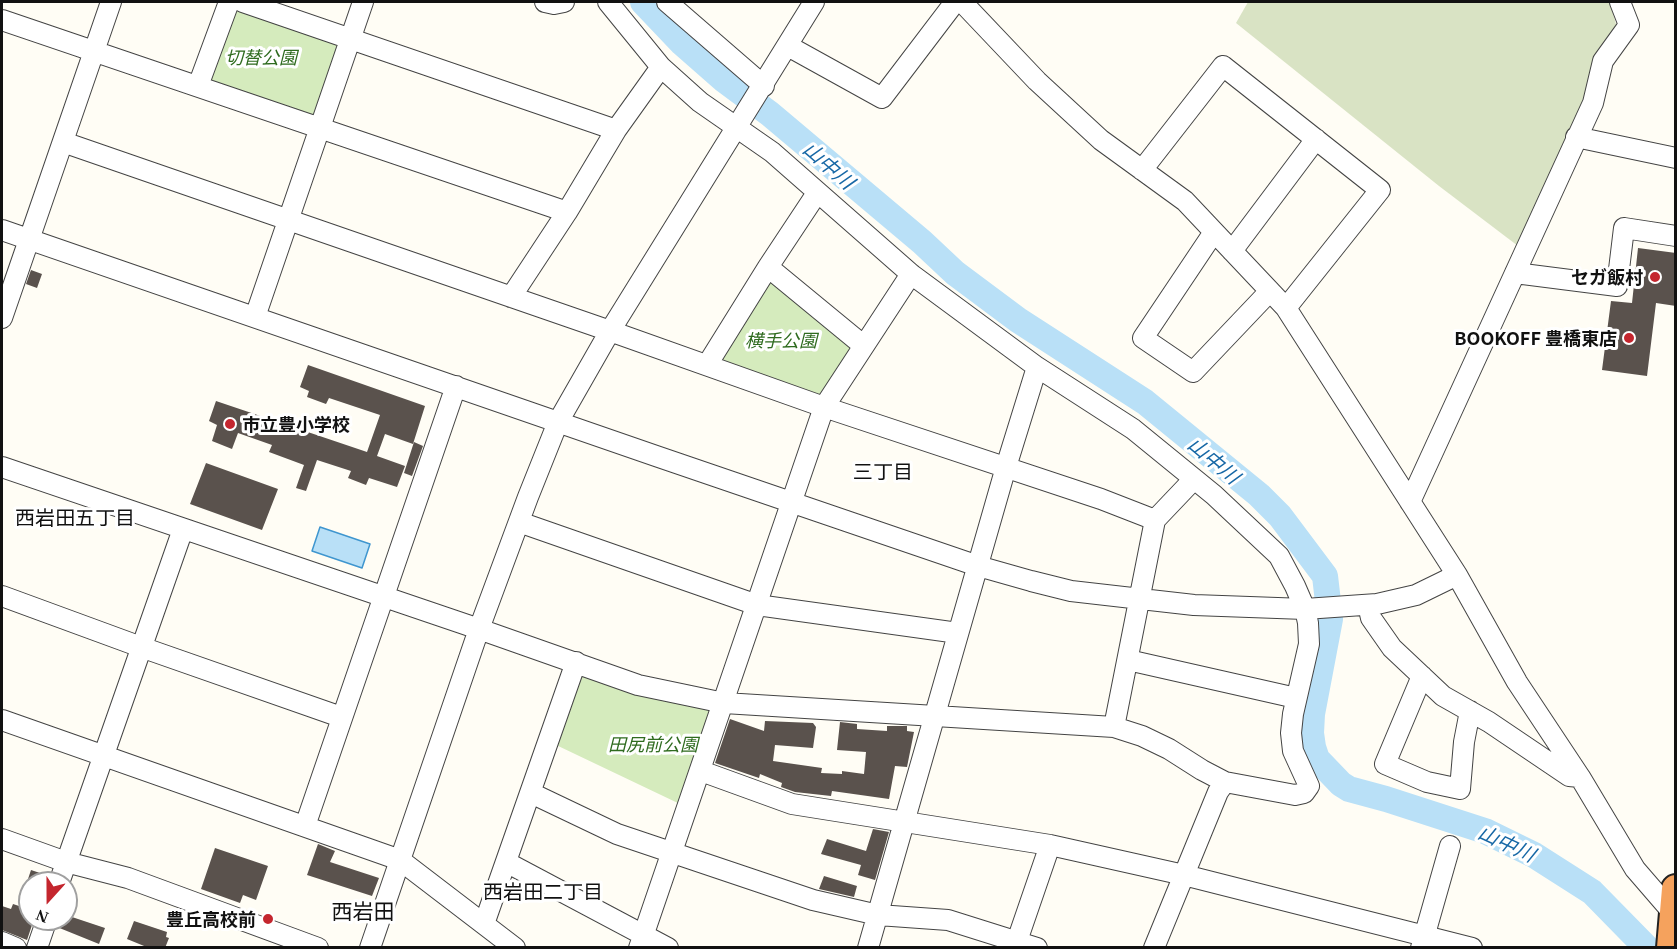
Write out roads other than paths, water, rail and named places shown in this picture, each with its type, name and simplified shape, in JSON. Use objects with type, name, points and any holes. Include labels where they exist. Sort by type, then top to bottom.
[{"type":"street","points":[[2,318],[111,2]]},
{"type":"street","points":[[198,86],[229,2]]},
{"type":"street","points":[[243,2],[616,130]]},
{"type":"street","points":[[255,317],[363,2]]},
{"type":"street","points":[[545,2],[554,4],[564,2]]},
{"type":"street","points":[[2,467],[638,685],[724,703],[1114,727],[1142,736],[1169,749],[1225,782],[1302,795],[1309,786],[1293,751],[1291,733],[1296,698],[1309,644],[1305,609],[1296,586],[1279,556],[1214,495],[1133,429],[1037,367],[911,274],[739,125],[700,102],[661,67],[608,2]]},
{"type":"street","points":[[667,2],[762,88]]},
{"type":"street","points":[[788,46],[882,98],[955,2]]},
{"type":"street","points":[[962,2],[1037,81],[1101,140],[1185,201],[1286,308],[1457,575],[1517,682],[1580,777],[1635,869],[1673,920]]},
{"type":"street","points":[[1410,502],[1593,103],[1603,61],[1629,25],[1620,2]]},
{"type":"street","points":[[370,948],[479,629],[558,422],[610,331],[788,46],[807,4]]},
{"type":"street","points":[[2,20],[567,212]]},
{"type":"street","points":[[1142,170],[1223,66],[1380,190],[1286,308]]},
{"type":"street","points":[[511,297],[567,212],[616,130],[661,67]]},
{"type":"street","points":[[1576,137],[1676,158]]},
{"type":"street","points":[[1232,251],[1316,139]]},
{"type":"street","points":[[63,142],[824,407],[1101,499],[1155,520]]},
{"type":"street","points":[[707,365],[817,193]]},
{"type":"street","points":[[1515,273],[1617,286],[1624,228],[1676,236]]},
{"type":"street","points":[[2,230],[978,566],[1071,591],[1194,605],[1305,609],[1368,605],[1416,595],[1457,575]]},
{"type":"street","points":[[1214,232],[1143,338],[1193,372],[1270,291]]},
{"type":"street","points":[[768,267],[864,346]]},
{"type":"street","points":[[641,941],[824,407],[911,274]]},
{"type":"street","points":[[868,948],[1006,467],[1037,367]]},
{"type":"street","points":[[304,826],[456,386]]},
{"type":"street","points":[[1114,727],[1155,520],[1194,479]]},
{"type":"street","points":[[519,522],[757,605],[958,633]]},
{"type":"street","points":[[63,871],[183,530]]},
{"type":"street","points":[[2,596],[341,717]]},
{"type":"street","points":[[1368,605],[1371,618],[1392,648],[1443,696],[1490,722],[1569,776],[1580,777]]},
{"type":"street","points":[[1128,660],[1296,698]]},
{"type":"street","points":[[484,924],[576,662]]},
{"type":"street","points":[[1422,676],[1385,764],[1428,783],[1460,789],[1464,742],[1470,711]]},
{"type":"street","points":[[2,720],[400,860],[515,948]]},
{"type":"street","points":[[701,771],[792,804],[1050,845],[1184,875],[1423,942],[1472,948]]},
{"type":"street","points":[[1154,948],[1218,792],[1225,782]]},
{"type":"street","points":[[531,794],[617,834],[813,900],[878,915],[948,920],[1037,948]]},
{"type":"street","points":[[2,839],[66,862],[128,878],[318,948]]},
{"type":"street","points":[[1017,941],[1050,845]]},
{"type":"street","points":[[1423,942],[1450,846]]},
{"type":"street","points":[[506,862],[641,941],[668,948]]},
{"type":"street","points":[[37,948],[43,931]]},
{"type":"street","points":[[2,942],[16,948]]},
{"type":"water","points":[[320,527],[370,544],[362,568],[312,551]]},
{"type":"waterway","name":"山中川","points":[[643,2],[682,43],[723,79],[770,114],[922,242],[955,273],[1018,320],[1145,402],[1259,495],[1280,516],[1325,576],[1330,619],[1312,714],[1311,733],[1317,759],[1341,784],[1349,789],[1485,831],[1534,855],[1592,892],[1647,948]]},
{"type":"place","name":"セガ飯村","points":[[1655,277]]},
{"type":"place","name":"BOOKOFF 豊橋東店","points":[[1629,338]]},
{"type":"place","name":"市立豊小学校","points":[[230,424]]},
{"type":"place","name":"豊丘高校前","points":[[268,919]]},
{"type":"district","name":"三丁目","points":[[883,471]]},
{"type":"district","name":"西岩田五丁目","points":[[75,517]]},
{"type":"district","name":"西岩田二丁目","points":[[543,891]]},
{"type":"district","name":"西岩田","points":[[363,911]]},
{"type":"park label","name":"切替公園","points":[[261,57]]},
{"type":"park label","name":"横手公園","points":[[781,340]]},
{"type":"park label","name":"田尻前公園","points":[[653,744]]}]
